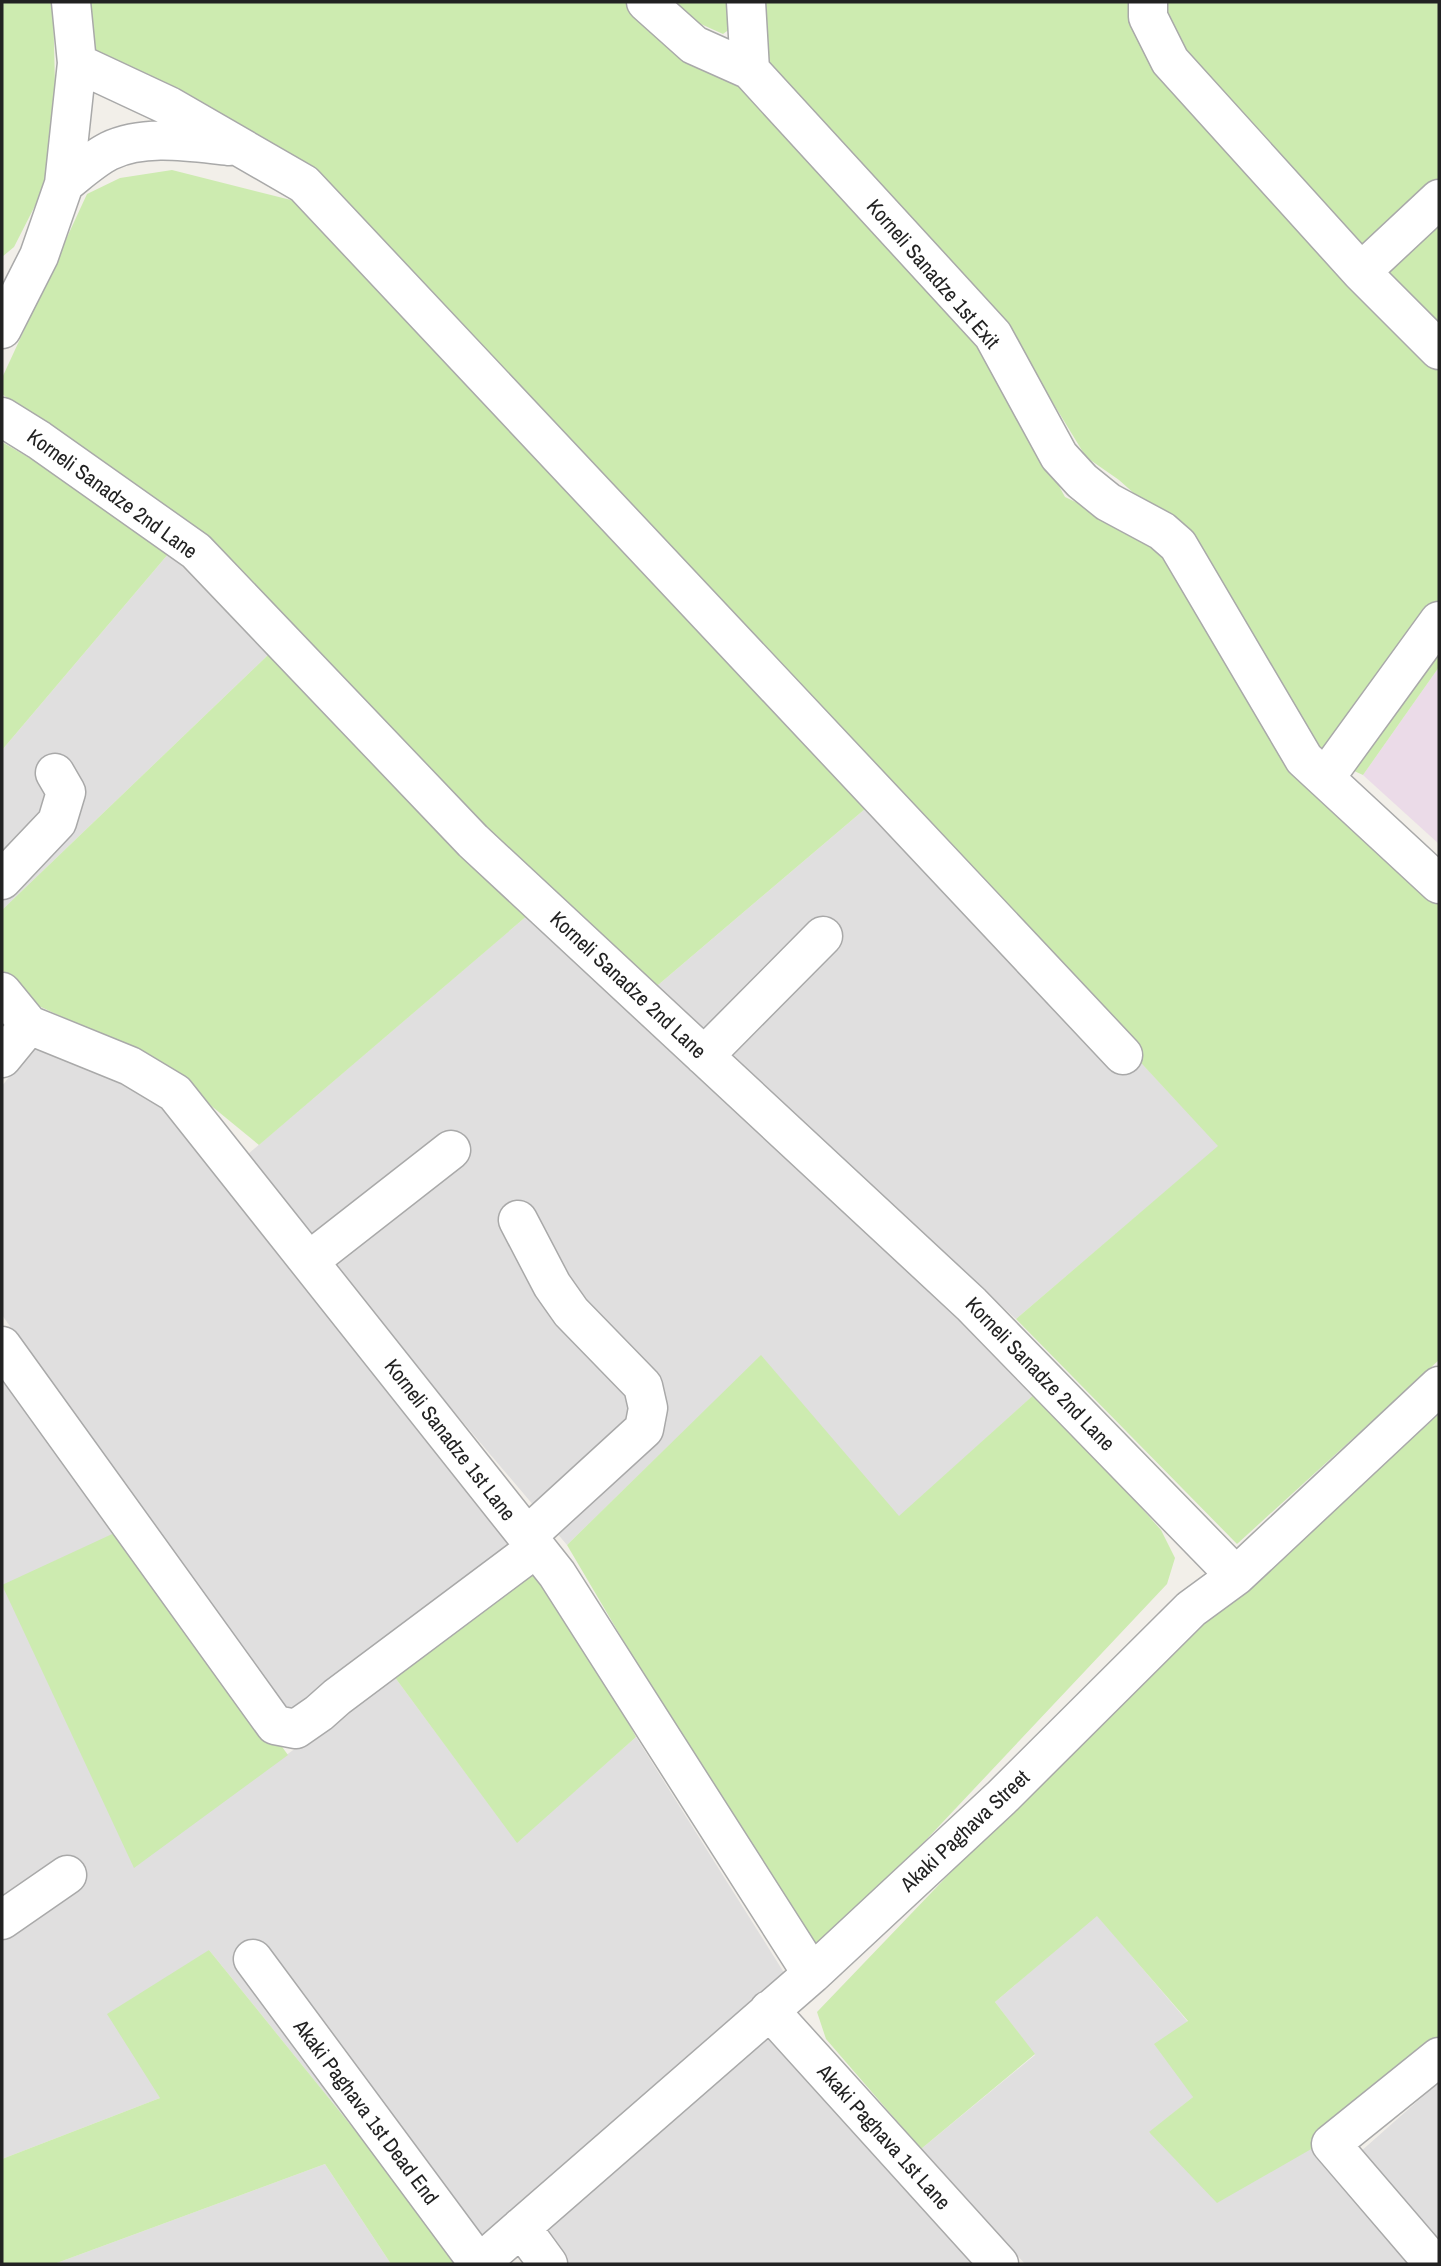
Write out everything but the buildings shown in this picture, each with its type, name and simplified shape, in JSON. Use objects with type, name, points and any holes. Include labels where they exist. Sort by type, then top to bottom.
[{"type":"street","points":[[5,314],[39,256],[64,184],[77,63],[71,2]]},
{"type":"street","points":[[646,2],[694,45],[750,70],[746,2]]},
{"type":"street","points":[[1148,2],[1148,17],[1170,61],[1362,272],[1439,350]]},
{"type":"street","points":[[77,63],[169,106],[304,184],[1123,1055]]},
{"type":"street","name":"Korneli Sanadze 1st Exit","points":[[750,70],[993,335],[1059,456],[1082,481],[1108,502],[1162,531],[1178,545],[1304,759],[1439,884]]},
{"type":"street","points":[[64,184],[108,152],[140,142],[178,141],[241,147]]},
{"type":"street","points":[[1362,272],[1439,199]]},
{"type":"street","name":"Korneli Sanadze 2nd Lane","points":[[2,417],[39,440],[196,551],[385,752],[473,841],[971,1304],[1236,1576]]},
{"type":"street","points":[[1325,778],[1439,621]]},
{"type":"street","points":[[2,880],[57,822],[66,792],[55,772]]},
{"type":"street","points":[[704,1056],[823,936]]},
{"type":"street","name":"Korneli Sanadze 1st Lane","points":[[2,992],[29,1025],[130,1066],[175,1093],[557,1574],[812,1974]]},
{"type":"street","points":[[2,1058],[29,1025]]},
{"type":"street","points":[[309,1261],[450,1150]]},
{"type":"street","points":[[2,1346],[275,1725],[296,1729],[531,1542],[643,1429],[648,1408],[643,1386],[571,1312],[552,1285],[518,1220]]},
{"type":"street","name":"Akaki Paghava Street","points":[[479,2264],[812,1974],[1002,1798],[1191,1609],[1236,1576],[1439,1386]]},
{"type":"street","points":[[2,1920],[67,1875]]},
{"type":"street","name":"Akaki Paghava 1st Dead End","points":[[253,1959],[479,2264]]},
{"type":"street","name":"Akaki Paghava 1st Lane","points":[[769,2010],[999,2264]]},
{"type":"street","points":[[1434,2264],[1331,2144],[1439,2057]]},
{"type":"street","points":[[521,2227],[548,2264]]},
{"type":"shaded area","points":[[169,553],[268,655],[2,910],[2,750]]},
{"type":"shaded area","points":[[1439,667],[1439,844],[1363,775]]},
{"type":"shaded area","points":[[872,803],[1134,1055],[1219,1146],[1016,1319],[651,991]]},
{"type":"shaded area","points":[[535,909],[1038,1391],[899,1517],[761,1356],[567,1545],[241,1160]]},
{"type":"shaded area","points":[[38,1040],[165,1099],[521,1546],[299,1716],[281,1708],[2,1315],[2,1086]]},
{"type":"shaded area","points":[[2,1367],[123,1529],[134,1867],[394,1676],[517,1842],[636,1737],[788,1979],[459,2259],[209,1950],[160,2098],[2,2159]]},
{"type":"shaded area","points":[[1097,1915],[1188,2022],[1193,2097],[1149,2133],[1320,2144],[1421,2264],[1025,2264],[921,2149],[1035,2055],[995,2002]]},
{"type":"shaded area","points":[[775,2029],[987,2264],[560,2264],[540,2236]]},
{"type":"shaded area","points":[[1439,2082],[1439,2244],[1359,2153]]},
{"type":"shaded area","points":[[325,2164],[391,2264],[54,2264]]},
{"type":"green space","points":[[2,2],[53,2],[56,127],[41,194],[14,247],[2,257]]},
{"type":"green space","points":[[82,2],[626,2],[684,50],[741,69],[981,344],[1065,497],[1139,532],[1162,547],[1209,619],[1439,897],[1439,1360],[1237,1544],[1016,1319],[1218,1146],[387,248],[85,49]]},
{"type":"green space","points":[[667,2],[735,2],[738,23],[723,34],[683,16]]},
{"type":"green space","points":[[761,2],[1439,2],[1439,667],[1363,775],[1321,756],[1192,545],[1119,480],[1086,457],[1003,321],[764,67]]},
{"type":"green space","points":[[172,170],[299,202],[872,803],[651,991],[382,723],[238,566],[2,394],[2,378],[87,194],[120,178]]},
{"type":"green space","points":[[2,442],[74,484],[169,553],[2,750]]},
{"type":"green space","points":[[268,655],[535,909],[259,1145],[148,1057],[26,1000],[2,969],[2,910]]},
{"type":"green space","points":[[761,1355],[899,1516],[1038,1391],[1161,1530],[1175,1558],[1167,1584],[812,1961],[567,1545]]},
{"type":"green space","points":[[1439,1414],[1439,2043],[1320,2144],[1217,2203],[1149,2132],[1193,2097],[1154,2044],[1188,2021],[1097,1916],[995,2002],[1035,2054],[921,2149],[826,2039],[817,2012],[1187,1626],[1282,1558]]},
{"type":"green space","points":[[123,1529],[288,1755],[134,1868],[2,1585]]},
{"type":"green space","points":[[520,1568],[553,1580],[636,1737],[517,1843],[394,1676]]},
{"type":"green space","points":[[209,1950],[459,2259],[452,2264],[391,2264],[325,2164],[54,2264],[2,2264],[2,2159],[160,2098],[107,2014]]}]
